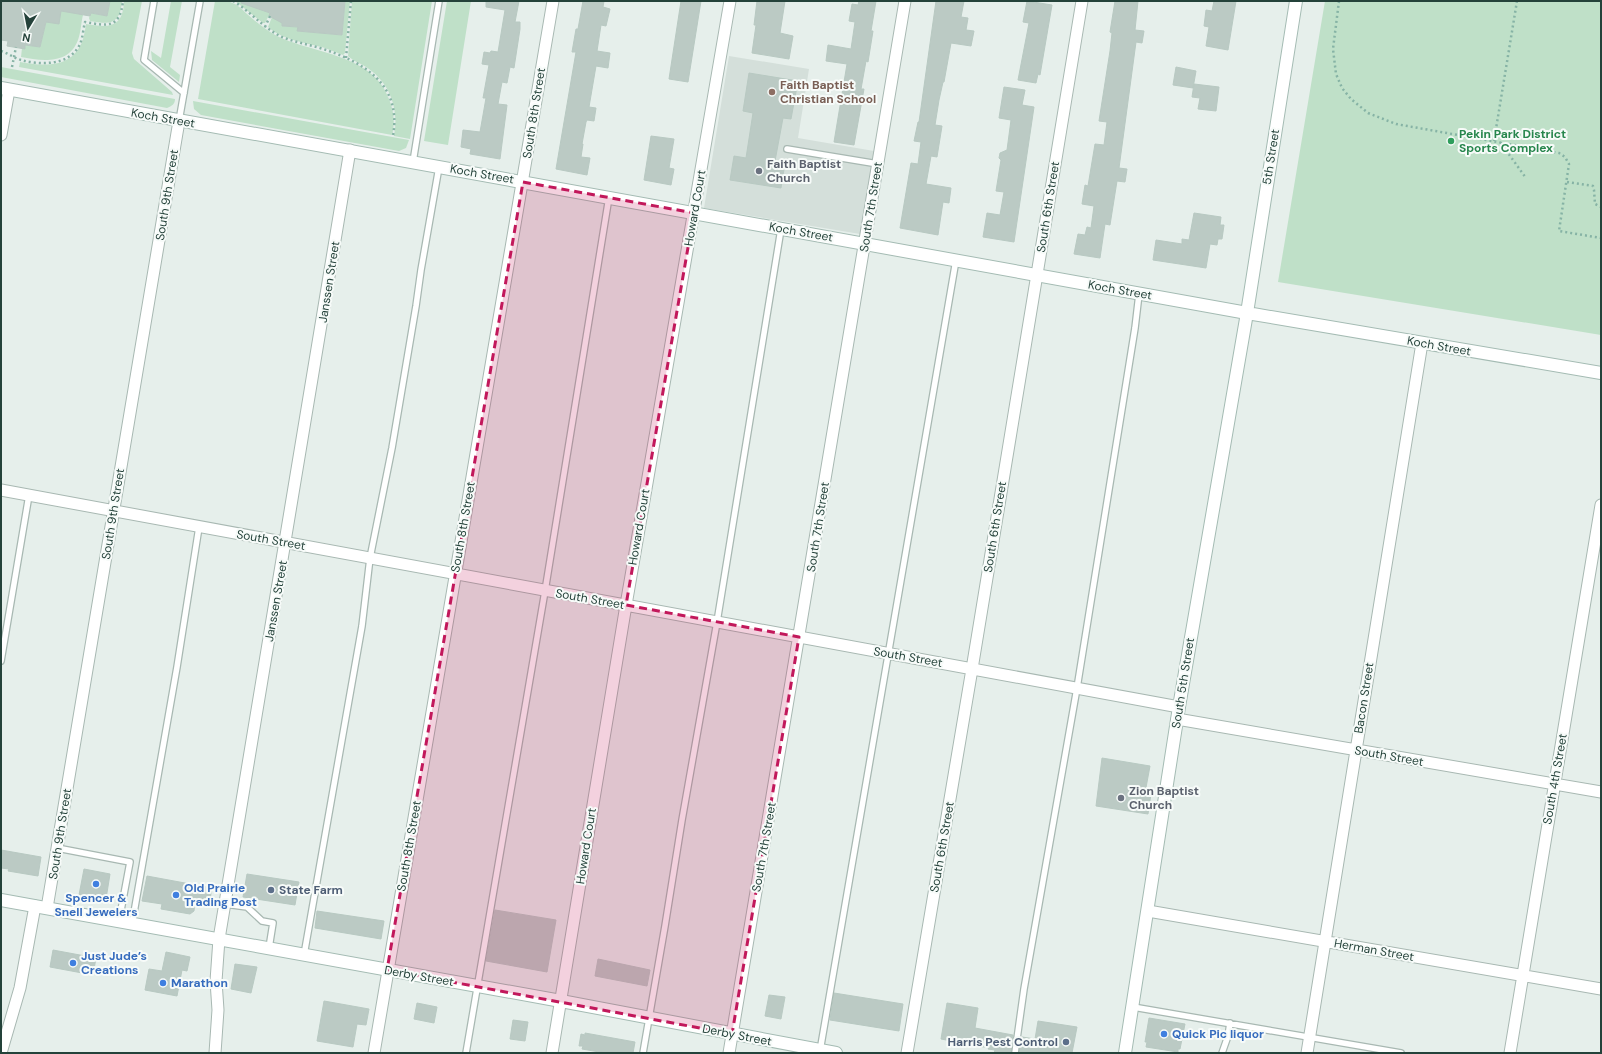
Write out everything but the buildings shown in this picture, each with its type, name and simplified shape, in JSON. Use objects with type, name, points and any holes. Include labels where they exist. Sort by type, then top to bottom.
[{"type":"street","name":"South 8th Street","points":[[374,1053],[553,1]]},
{"type":"street","name":"Howard Court","points":[[552,1053],[626,605],[730,1]]},
{"type":"street","name":"South 7th Street","points":[[729,1053],[905,1]]},
{"type":"street","name":"South 6th Street","points":[[907,1053],[1082,1]]},
{"type":"street","name":"5th Street","points":[[1247,313],[1296,1]]},
{"type":"street","name":"Koch Street","points":[[5,89],[350,150],[1139,294],[1601,373]]},
{"type":"street","points":[[1,135],[5,89]]},
{"type":"street","name":"South 9th Street","points":[[47,908],[179,120]]},
{"type":"street","name":"Janssen Street","points":[[215,1053],[217,1031],[216,981],[219,939],[286,543],[350,150]]},
{"type":"street","name":"South 5th Street","points":[[1125,1053],[1178,713],[1247,313]]},
{"type":"street","name":"Bacon Street","points":[[1308,1053],[1422,343]]},
{"type":"street","name":"South Street","points":[[1,490],[1077,688],[1178,713],[1356,750],[1601,792]]},
{"type":"street","name":"South 4th Street","points":[[1510,1053],[1521,976],[1601,506]]},
{"type":"street","name":"Derby Street","points":[[1,900],[561,1001],[820,1052],[836,1053]]},
{"type":"street","points":[[1,1053],[22,982],[35,906]]},
{"type":"street","name":"Herman Street","points":[[1148,911],[1601,989]]},
{"type":"lane","points":[[154,1],[144,60],[184,93]]},
{"type":"lane","points":[[179,120],[200,1]]},
{"type":"lane","points":[[413,162],[439,1]]},
{"type":"lane","points":[[787,149],[878,164]]},
{"type":"lane","points":[[304,955],[358,647],[370,558],[392,448],[439,167]]},
{"type":"lane","points":[[466,1053],[545,591],[608,197]]},
{"type":"lane","points":[[642,1053],[718,622],[782,229]]},
{"type":"lane","points":[[820,1052],[956,260]]},
{"type":"lane","points":[[1015,1053],[1025,981],[1077,688],[1134,336],[1139,294]]},
{"type":"lane","points":[[1,660],[29,495]]},
{"type":"lane","points":[[132,924],[178,667],[199,527]]},
{"type":"lane","points":[[57,848],[130,862],[119,922]]},
{"type":"lane","points":[[225,904],[247,907],[262,921],[273,923],[269,948]]},
{"type":"lane","points":[[1133,1007],[1401,1053]]},
{"type":"lane","points":[[1222,1053],[1227,1041],[1230,1024]]},
{"type":"path","points":[[1,51],[20,60],[45,64],[65,59],[74,52],[79,45],[84,22],[104,25],[117,21],[120,16],[123,1]]},
{"type":"path","points":[[232,1],[265,27],[289,40],[346,58],[367,69],[385,88],[392,104],[395,122],[393,136]]},
{"type":"path","points":[[346,58],[351,1]]},
{"type":"path","points":[[1339,1],[1333,49],[1336,74],[1342,88],[1351,99],[1368,114],[1396,124],[1559,153],[1569,164],[1559,231],[1601,238]]},
{"type":"path","points":[[1494,141],[1517,1]]},
{"type":"path","points":[[265,27],[270,16]]},
{"type":"path","points":[[12,67],[16,47]]},
{"type":"path","points":[[1500,142],[1526,178]]},
{"type":"path","points":[[1567,182],[1592,186],[1594,190],[1594,204],[1601,208]]},
{"type":"highlighted area","points":[[523,182],[694,213],[626,605],[799,637],[732,1034],[387,970]]},
{"type":"shaded area","points":[[729,56],[809,69],[798,138],[874,151],[860,234],[704,208]]},
{"type":"green space","points":[[110,1],[122,1],[121,9],[117,18],[113,21],[104,23],[90,21],[89,18],[91,13],[107,16]]},
{"type":"green space","points":[[124,1],[142,1],[132,53],[134,59],[172,92],[173,95],[19,67],[20,62],[47,65],[56,64],[71,57],[77,51],[82,42],[86,24],[108,26],[118,21],[121,17]]},
{"type":"green space","points":[[171,1],[182,1],[170,67],[180,75],[179,82],[152,60],[151,51],[161,58]]},
{"type":"green space","points":[[215,1],[227,1],[235,4],[261,26],[277,36],[341,57],[370,73],[381,84],[391,104],[394,122],[392,135],[198,99]]},
{"type":"green space","points":[[235,1],[240,1],[270,13],[265,23],[263,23]]},
{"type":"green space","points":[[345,1],[350,1],[345,53],[343,55],[325,48],[287,38],[268,27],[272,17],[282,20],[282,26],[298,27],[298,31],[342,35]]},
{"type":"green space","points":[[352,1],[432,1],[410,139],[394,136],[394,108],[392,99],[383,83],[377,75],[348,56]]},
{"type":"green space","points":[[447,1],[471,1],[448,145],[424,141]]},
{"type":"green space","name":"Pekin Park District Sports Complex","points":[[1325,1],[1601,1],[1601,335],[1278,282]]},
{"type":"green space","points":[[61,9],[80,12],[80,14],[83,15],[79,37],[74,48],[68,54],[54,59],[37,60],[21,57],[22,48],[25,49],[25,45],[40,47],[46,22]]},
{"type":"green space","points":[[1,67],[175,99],[175,101],[173,105],[167,108],[1,77]]},
{"type":"green space","points":[[193,101],[409,140],[406,148],[399,151],[201,115],[194,109]]},
{"type":"place","name":"Faith Baptist Christian School","points":[[772,92]]},
{"type":"place","name":"Pekin Park District Sports Complex","points":[[1451,141]]},
{"type":"place","name":"Faith Baptist Church","points":[[759,171]]},
{"type":"place","name":"Zion Baptist Church","points":[[1121,798]]},
{"type":"place","name":"Spencer & Snell Jewelers","points":[[96,884]]},
{"type":"place","name":"State Farm","points":[[271,890]]},
{"type":"place","name":"Old Prairie Trading Post","points":[[176,895]]},
{"type":"place","name":"Just Jude’s Creations","points":[[73,963]]},
{"type":"place","name":"Marathon","points":[[163,983]]},
{"type":"place","name":"Quick Pic liquor","points":[[1164,1034]]},
{"type":"place","name":"Harris Pest Control","points":[[1066,1042]]}]
